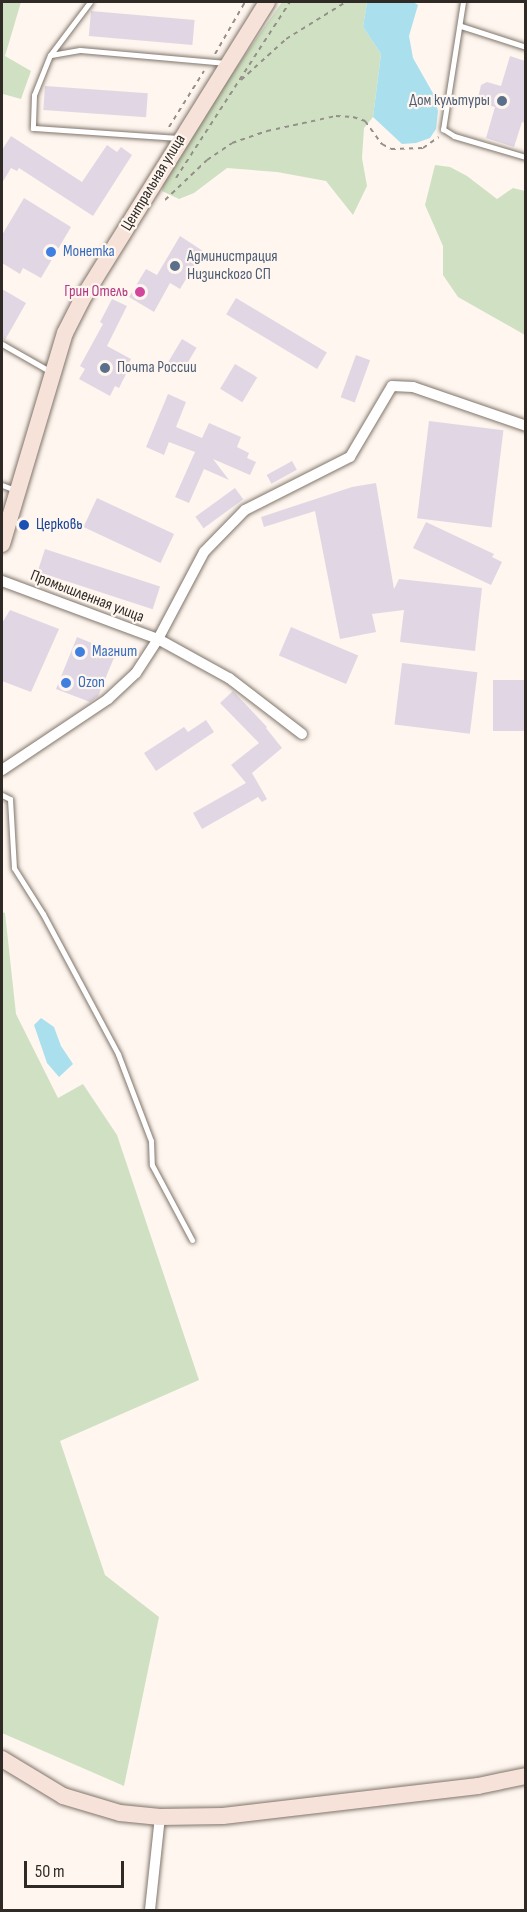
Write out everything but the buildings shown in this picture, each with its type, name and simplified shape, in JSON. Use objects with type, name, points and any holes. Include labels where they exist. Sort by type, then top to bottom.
[{"type":"street","name":"Центральная улица","points":[[2,544],[65,333],[81,301],[267,2]]},
{"type":"street","points":[[2,770],[108,699],[136,673],[159,640],[204,552],[245,510],[350,457],[392,386],[413,387],[525,426]]},
{"type":"street","name":"Промышленная улица","points":[[2,581],[159,640],[229,678],[302,734]]},
{"type":"street","points":[[2,1759],[63,1796],[120,1813],[160,1817],[223,1816],[478,1786],[525,1776]]},
{"type":"street","points":[[150,1911],[160,1817]]},
{"type":"lane","points":[[90,2],[50,55],[34,95],[33,128],[181,138]]},
{"type":"lane","points":[[463,2],[443,129],[454,136],[525,157]]},
{"type":"lane","points":[[461,26],[525,47]]},
{"type":"lane","points":[[50,55],[80,50],[228,63]]},
{"type":"lane","points":[[2,344],[52,373]]},
{"type":"lane","points":[[2,485],[19,491]]},
{"type":"lane","points":[[2,795],[10,799],[14,868],[43,914],[118,1054],[151,1141],[152,1165],[192,1240]]},
{"type":"path","points":[[172,183],[290,2]]},
{"type":"path","points":[[238,82],[286,39],[346,2]]},
{"type":"path","points":[[165,200],[207,160],[232,143],[267,131],[336,116],[352,117],[364,121],[382,144],[391,149],[408,150],[423,148],[438,137],[443,129]]},
{"type":"path","points":[[161,198],[166,191]]},
{"type":"green space","points":[[2,2],[21,2],[5,56],[31,71],[21,99],[3,94],[2,97]]},
{"type":"green space","points":[[282,2],[367,2],[363,27],[381,54],[373,117],[364,128],[362,158],[367,186],[353,215],[326,181],[277,172],[227,168],[194,193],[179,199],[162,191],[164,179],[210,105]]},
{"type":"green space","points":[[435,165],[450,167],[467,176],[497,199],[513,188],[525,191],[525,335],[458,297],[443,275],[443,246],[425,205]]},
{"type":"green space","points":[[2,912],[5,913],[16,1014],[58,1098],[83,1084],[117,1135],[199,1380],[60,1441],[105,1575],[159,1617],[124,1786],[2,1733]]},
{"type":"water","points":[[367,2],[413,2],[418,5],[409,36],[413,58],[434,95],[438,111],[436,129],[430,138],[416,143],[402,144],[373,117],[381,54],[363,27]]},
{"type":"water","points":[[41,1018],[54,1027],[61,1046],[73,1064],[59,1077],[47,1063],[34,1025]]},
{"type":"place","name":"Дом культуры","points":[[502,101]]},
{"type":"place","name":"Монетка","points":[[51,252]]},
{"type":"place","name":"Администрация Низинского СП","points":[[175,266]]},
{"type":"place","name":"Грин Отель","points":[[140,292]]},
{"type":"place","name":"Почта России","points":[[105,368]]},
{"type":"place","name":"Церковь","points":[[24,525]]},
{"type":"place","name":"Магнит","points":[[80,652]]},
{"type":"place","name":"Ozon","points":[[66,683]]}]
